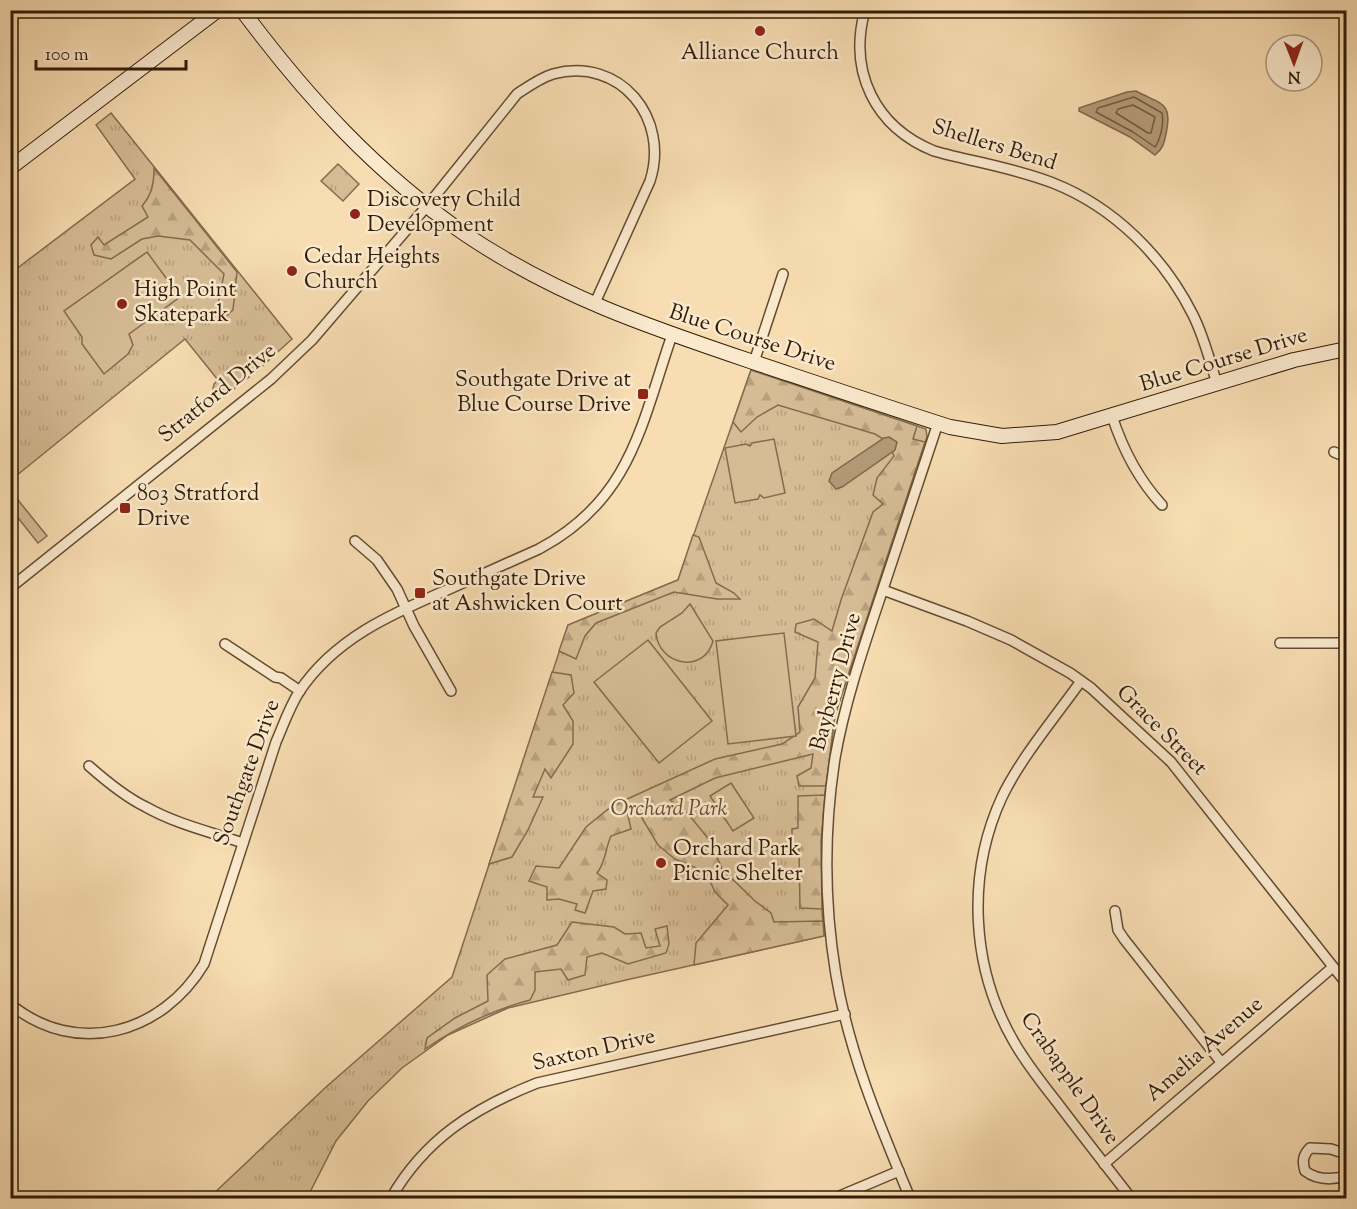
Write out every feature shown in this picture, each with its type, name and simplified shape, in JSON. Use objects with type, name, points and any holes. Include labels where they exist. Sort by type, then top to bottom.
[{"type":"main road","points":[[10,168],[219,10]]},
{"type":"main road","name":"Blue Course Drive","points":[[242,10],[276,55],[326,114],[386,172],[464,233],[519,267],[594,305],[672,334],[938,423],[977,433],[1024,435],[1057,432],[1294,360],[1347,349]]},
{"type":"street","name":"Shellers Bend","points":[[865,10],[859,39],[860,58],[868,89],[885,118],[898,131],[920,146],[934,152],[1028,174],[1054,183],[1111,216],[1137,238],[1160,263],[1175,284],[1204,340],[1217,384]]},
{"type":"street","name":"Stratford Drive","points":[[10,588],[279,371],[312,340],[427,206],[517,94],[534,82],[554,74],[574,71],[595,73],[626,88],[642,107],[654,134],[656,148],[655,168],[650,181],[594,305]]},
{"type":"street","points":[[754,362],[783,274]]},
{"type":"street","name":"Southgate Drive","points":[[10,1004],[42,1024],[92,1034],[138,1024],[168,1007],[194,980],[204,964],[276,742],[298,693],[319,667],[351,639],[378,621],[539,549],[558,539],[580,522],[606,496],[631,456],[672,334]]},
{"type":"street","points":[[1112,416],[1132,465],[1162,505]]},
{"type":"street","name":"Bayberry Drive","points":[[910,1198],[862,1077],[845,1014],[836,975],[827,873],[830,802],[846,704],[938,423]]},
{"type":"street","points":[[1334,452],[1347,457]]},
{"type":"street","points":[[355,541],[384,568],[451,691]]},
{"type":"street","name":"Grace Street","points":[[883,590],[1011,640],[1081,681],[1171,762],[1347,983]]},
{"type":"street","points":[[1280,643],[1347,643]]},
{"type":"street","points":[[225,644],[275,677],[278,683],[298,693]]},
{"type":"street","name":"Crabapple Drive","points":[[1081,681],[1013,776],[1002,796],[984,849],[979,883],[978,924],[989,983],[1014,1043],[1131,1198]]},
{"type":"street","points":[[88,766],[132,800],[147,808],[185,824],[243,843]]},
{"type":"street","points":[[1115,911],[1115,920],[1121,935],[1221,1062]]},
{"type":"street","name":"Amelia Avenue","points":[[1104,1164],[1333,967]]},
{"type":"street","name":"Saxton Drive","points":[[392,1198],[412,1167],[442,1135],[479,1109],[503,1096],[537,1083],[845,1014]]},
{"type":"street","points":[[1347,1154],[1331,1149],[1310,1148],[1305,1153],[1302,1162],[1305,1171],[1318,1178],[1332,1179],[1347,1176]]},
{"type":"street","points":[[836,1198],[899,1171]]},
{"type":"green space","points":[[111,113],[292,339],[221,399],[213,389],[218,380],[185,339],[11,480],[11,273],[135,179],[96,125]]},
{"type":"green space","points":[[338,164],[359,184],[343,201],[321,181]]},
{"type":"green space","points":[[154,168],[237,272],[233,310],[225,317],[218,318],[217,310],[224,274],[190,240],[158,236],[142,239],[111,259],[94,255],[91,245],[98,237],[104,245],[148,217],[142,206],[152,188]]},
{"type":"green space","name":"High Point Skatepark","points":[[147,252],[180,297],[129,334],[133,345],[128,354],[104,374],[82,344],[82,337],[64,311]]},
{"type":"green space","name":"Orchard Park","points":[[751,370],[926,429],[927,437],[835,715],[823,809],[821,898],[824,936],[508,1008],[448,1035],[402,1068],[368,1101],[336,1141],[307,1198],[209,1198],[326,1087],[452,977],[568,625],[678,580]]},
{"type":"green space","points":[[751,370],[917,426],[913,439],[925,442],[835,715],[826,786],[799,786],[797,776],[811,768],[813,754],[715,778],[670,800],[689,815],[711,842],[722,869],[771,913],[774,922],[823,921],[824,936],[694,965],[696,943],[728,905],[715,892],[706,872],[675,859],[658,845],[636,808],[627,811],[631,829],[611,836],[597,873],[607,880],[606,889],[593,891],[585,913],[575,910],[577,904],[559,899],[547,900],[547,887],[529,881],[536,866],[559,868],[586,827],[612,806],[715,759],[782,744],[800,732],[798,707],[815,678],[818,642],[795,632],[796,624],[814,619],[832,631],[873,512],[883,504],[873,495],[877,478],[894,456],[888,442],[875,434],[778,405],[757,417],[741,432],[733,422]]},
{"type":"green space","points":[[774,439],[785,493],[764,498],[760,495],[758,499],[735,503],[725,448],[746,444],[750,446],[752,443]]},
{"type":"green space","points":[[10,490],[47,536],[38,543],[11,509]]},
{"type":"green space","points":[[693,535],[699,537],[716,583],[740,599],[717,599],[674,592],[596,623],[585,636],[576,659],[559,651],[568,625],[678,580]]},
{"type":"green space","points":[[690,604],[713,641],[701,658],[692,662],[682,662],[665,653],[656,633],[660,627],[682,613]]},
{"type":"green space","points":[[784,633],[796,736],[728,744],[716,641]]},
{"type":"green space","points":[[648,640],[712,721],[659,763],[594,682]]},
{"type":"green space","points":[[552,672],[571,675],[574,693],[563,705],[573,721],[573,744],[551,778],[545,769],[533,797],[543,797],[528,830],[512,857],[489,864]]},
{"type":"green space","points":[[731,783],[754,818],[733,831],[710,796]]},
{"type":"green space","points":[[825,795],[821,842],[822,909],[800,908],[799,849],[792,849],[792,829],[798,828],[798,796]]},
{"type":"green space","points":[[572,922],[614,927],[625,934],[641,933],[646,948],[660,946],[655,929],[667,926],[669,944],[666,953],[628,964],[602,953],[587,957],[585,975],[568,980],[561,969],[535,972],[535,990],[530,1000],[476,1020],[425,1049],[427,1038],[455,1018],[488,1001],[487,975],[505,959],[557,945]]},
{"type":"water","points":[[1136,91],[1159,102],[1168,116],[1165,140],[1155,155],[1130,137],[1079,111],[1079,108]]},
{"type":"water","points":[[889,437],[897,442],[895,450],[842,487],[836,489],[829,481],[832,473],[884,438]]},
{"type":"place","name":"Alliance Church","points":[[760,31]]},
{"type":"place","name":"Discovery Child Development","points":[[355,214]]},
{"type":"place","name":"Cedar Heights Church","points":[[292,271]]},
{"type":"place","name":"High Point Skatepark","points":[[122,304]]},
{"type":"place","name":"Southgate Drive at Blue Course Drive","points":[[643,394]]},
{"type":"place","name":"803 Stratford Drive","points":[[125,508]]},
{"type":"place","name":"Southgate Drive at Ashwicken Court","points":[[420,593]]},
{"type":"place","name":"Orchard Park Picnic Shelter","points":[[661,863]]}]
